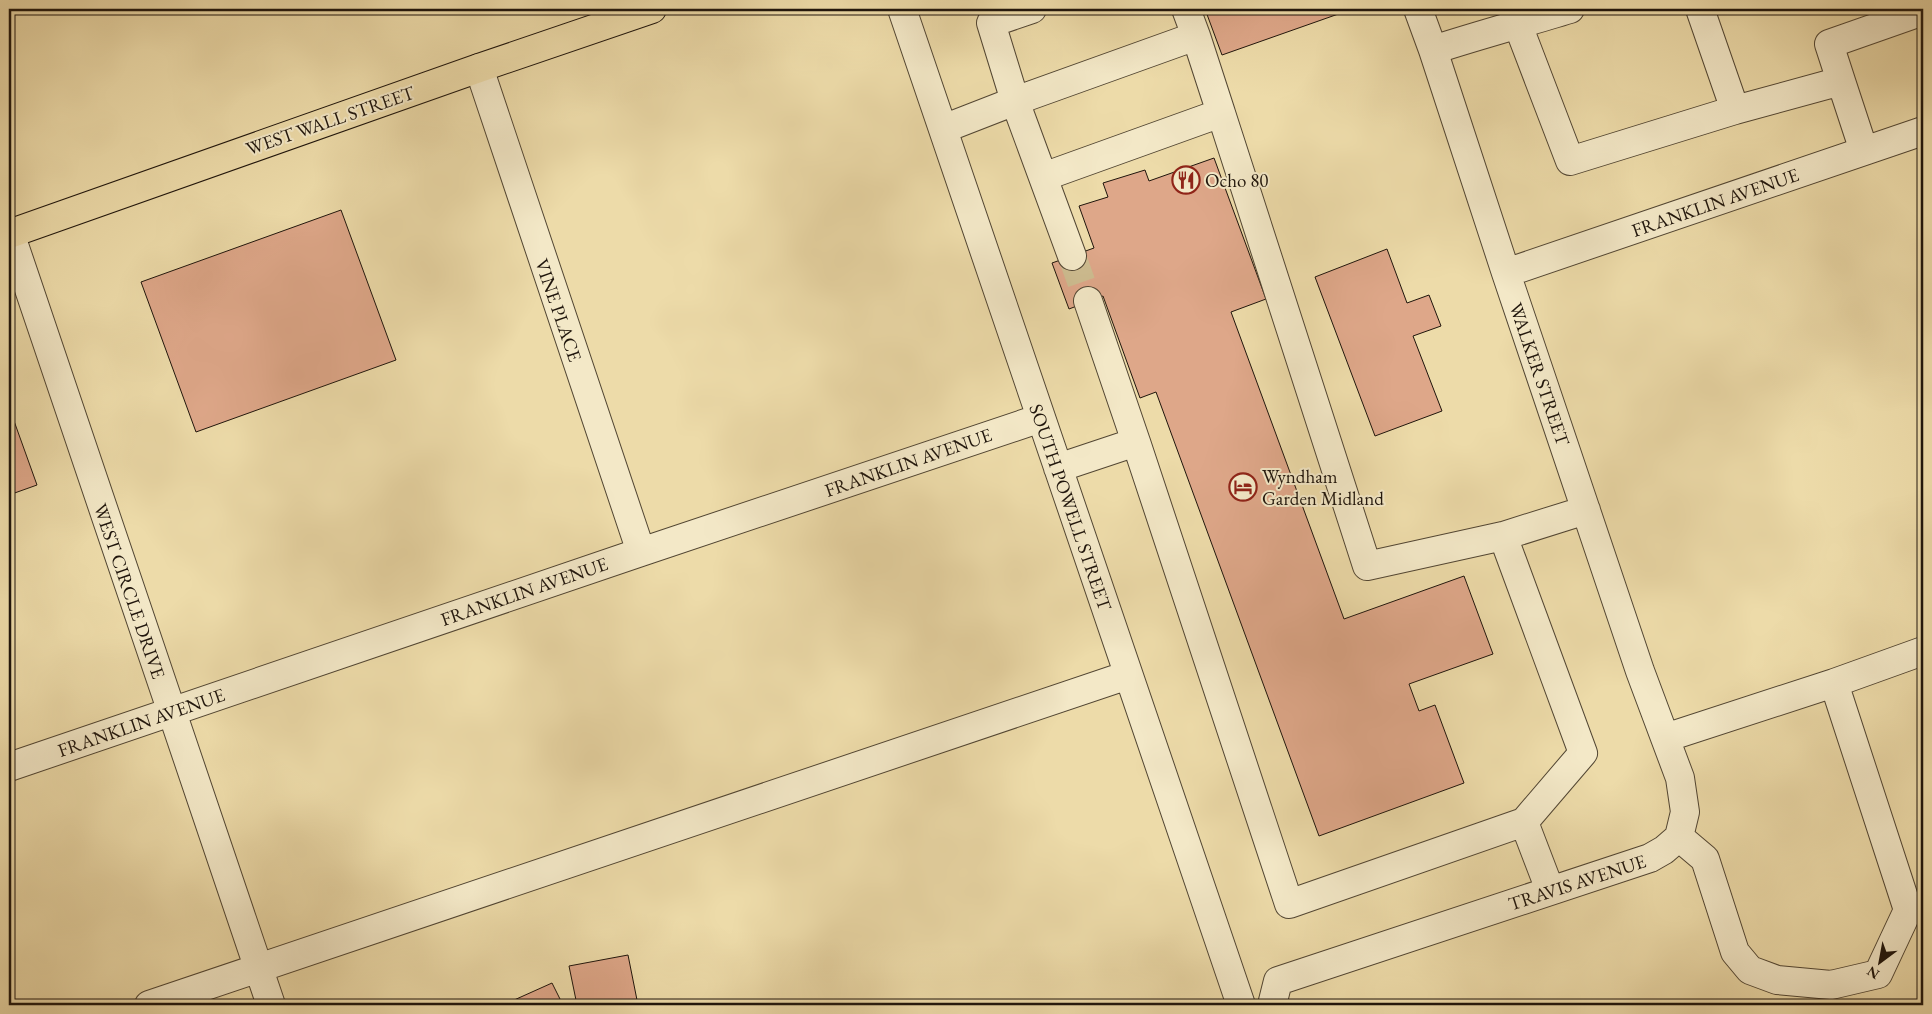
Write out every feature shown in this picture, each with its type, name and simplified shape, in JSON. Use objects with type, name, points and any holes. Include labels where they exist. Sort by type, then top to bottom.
[{"type":"main road","name":"WEST WALL STREET","points":[[9,234],[652,9]]},
{"type":"street","name":"SOUTH POWELL STREET","points":[[902,9],[1241,1005]]},
{"type":"street","points":[[1032,9],[991,23],[1015,101],[1072,256]]},
{"type":"street","points":[[1186,9],[1367,566],[1503,536],[1586,510]]},
{"type":"street","name":"WALKER STREET","points":[[1418,9],[1586,510],[1665,738]]},
{"type":"street","points":[[1433,50],[1486,20],[1518,25],[1570,9]]},
{"type":"street","points":[[1700,9],[1735,110]]},
{"type":"street","points":[[1864,151],[1829,44],[1923,10]]},
{"type":"street","points":[[1518,25],[1570,161],[1735,110],[1841,81]]},
{"type":"street","points":[[943,129],[1196,36]]},
{"type":"street","name":"VINE PLACE","points":[[479,68],[641,552]]},
{"type":"street","points":[[1043,177],[1221,113]]},
{"type":"street","name":"FRANKLIN AVENUE","points":[[1506,273],[1923,131]]},
{"type":"street","name":"WEST CIRCLE DRIVE","points":[[9,234],[271,1005]]},
{"type":"street","points":[[1088,302],[1289,904],[1524,822],[1583,753],[1503,536]]},
{"type":"street","name":"FRANKLIN AVENUE","points":[[9,767],[1041,418]]},
{"type":"street","points":[[1058,468],[1136,442]]},
{"type":"street","points":[[1834,683],[1908,910],[1878,974],[1831,985],[1777,980],[1750,970],[1736,952],[1705,859],[1679,837],[1685,812],[1684,798],[1680,778],[1665,738],[1834,683],[1923,651]]},
{"type":"street","points":[[149,1005],[1128,675]]},
{"type":"street","points":[[1524,822],[1550,890]]},
{"type":"street","name":"TRAVIS AVENUE","points":[[1272,1005],[1278,981],[1650,858],[1664,850],[1679,837]]},
{"type":"building","points":[[1205,9],[1343,9],[1344,12],[1222,55]]},
{"type":"building","name":"Wyndham Garden Midland","points":[[1214,158],[1266,299],[1231,312],[1344,619],[1464,576],[1493,654],[1409,684],[1419,711],[1435,705],[1464,783],[1319,836],[1156,392],[1140,398],[1103,296],[1069,309],[1052,263],[1094,248],[1079,206],[1108,197],[1103,183],[1145,170],[1149,181]]},
{"type":"building","points":[[341,210],[396,360],[196,432],[141,282]]},
{"type":"building","points":[[1387,249],[1407,303],[1429,295],[1441,326],[1413,336],[1442,411],[1375,436],[1315,277]]},
{"type":"building","points":[[9,407],[37,485],[9,495]]},
{"type":"building","points":[[628,955],[638,1005],[577,1005],[569,966]]},
{"type":"building","points":[[552,983],[563,1005],[503,1005]]},
{"type":"tunnel","points":[[1072,256],[1088,301]]},
{"type":"place","name":"Ocho 80","points":[[1186,180]]},
{"type":"place","name":"Wyndham Garden Midland","points":[[1243,487]]}]
